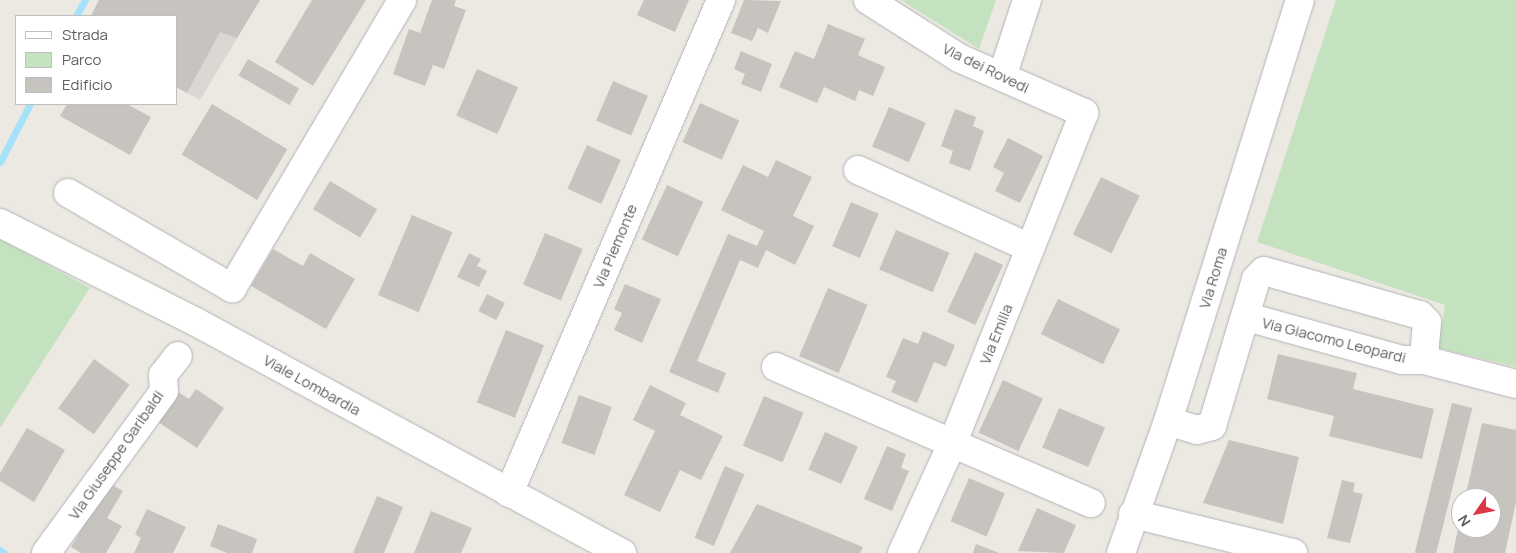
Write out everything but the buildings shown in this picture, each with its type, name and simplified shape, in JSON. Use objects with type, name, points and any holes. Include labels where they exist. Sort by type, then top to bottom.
[{"type":"street","points":[[68,193],[232,288],[402,0]]},
{"type":"street","name":"Via Piemonte","points":[[509,493],[721,0]]},
{"type":"street","name":"Via dei Rovedi","points":[[868,0],[959,58],[1084,114]]},
{"type":"street","points":[[1002,77],[1027,0]]},
{"type":"street","name":"Via Roma","points":[[1121,553],[1133,514],[1168,421],[1300,0]]},
{"type":"street","name":"Via Emilia","points":[[902,553],[952,444],[1084,114]]},
{"type":"street","points":[[858,170],[1030,248]]},
{"type":"street","name":"Viale Lombardia","points":[[0,224],[196,322],[622,553]]},
{"type":"street","name":"Via Giacomo Leopardi","points":[[1168,421],[1197,430],[1212,426],[1256,279],[1264,271],[1276,272],[1420,315],[1426,322],[1424,360]]},
{"type":"street","name":"Via Giacomo Leopardi","points":[[1243,322],[1254,320],[1402,360],[1424,360],[1516,384]]},
{"type":"street","name":"Via Giuseppe Garibaldi","points":[[46,553],[164,391],[163,375],[178,356]]},
{"type":"street","points":[[776,367],[1090,503]]},
{"type":"street","points":[[1133,514],[1293,553]]},
{"type":"shaded area","points":[[99,0],[260,0],[200,100],[178,88],[178,15],[92,15]]},
{"type":"green space","points":[[901,0],[996,0],[979,49]]},
{"type":"green space","points":[[1336,0],[1516,0],[1516,367],[1438,348],[1445,305],[1257,242]]},
{"type":"green space","points":[[0,239],[90,288],[0,428]]},
{"type":"waterway","points":[[77,15],[85,0]]},
{"type":"waterway","points":[[0,162],[29,105]]},
{"type":"waterway","points":[[0,550],[4,553]]}]
